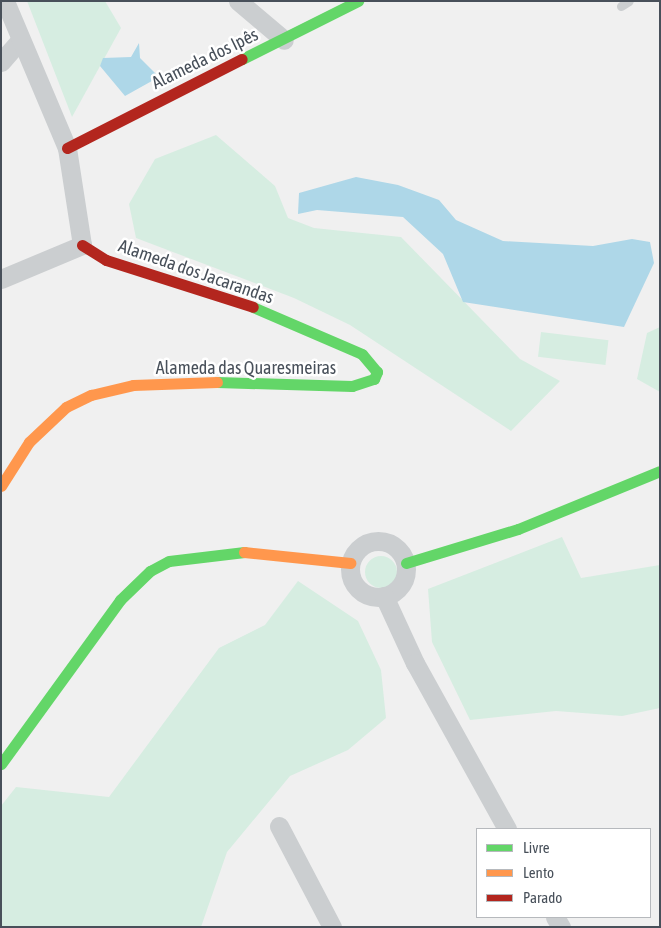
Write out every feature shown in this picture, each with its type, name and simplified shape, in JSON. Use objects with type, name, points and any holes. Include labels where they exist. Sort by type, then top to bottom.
[{"type":"street","points":[[1,279],[82,245],[67,148],[5,1]]},
{"type":"street","points":[[238,1],[284,40]]},
{"type":"street","name":"Alameda dos Ipês","points":[[67,148],[358,1]]},
{"type":"street","points":[[1,62],[20,40]]},
{"type":"street","name":"Alameda dos Jacarandas","points":[[82,245],[106,260],[244,303],[362,354],[377,372]]},
{"type":"street","name":"Alameda das Quaresmeiras","points":[[1,486],[29,442],[66,407],[91,395],[133,386],[195,381],[352,386],[374,379],[377,372]]},
{"type":"street","points":[[406,563],[518,529],[660,471]]},
{"type":"street","points":[[382,541],[397,548],[406,563],[402,585],[384,596],[360,592],[350,576],[350,562],[364,544],[382,541]]},
{"type":"street","points":[[1,764],[120,600],[150,571],[169,561],[221,553],[265,552],[350,562]]},
{"type":"street","points":[[384,596],[414,663],[506,828]]},
{"type":"street","points":[[279,826],[332,927]]},
{"type":"green space","points":[[27,1],[105,1],[121,28],[72,117]]},
{"type":"green space","points":[[216,135],[275,186],[288,218],[314,228],[401,237],[520,359],[560,381],[511,431],[350,325],[294,298],[136,238],[129,204],[155,159]]},
{"type":"green space","points":[[660,327],[660,392],[637,379],[647,333]]},
{"type":"green space","points":[[541,332],[608,340],[605,365],[538,357]]},
{"type":"green space","points":[[562,537],[581,578],[660,565],[660,708],[622,716],[556,711],[470,720],[432,642],[428,589]]},
{"type":"green space","points":[[381,556],[392,561],[397,572],[392,583],[381,588],[370,583],[365,572],[370,561]]},
{"type":"green space","points":[[298,581],[358,621],[381,670],[386,718],[348,750],[290,776],[227,852],[201,927],[1,927],[1,806],[16,787],[109,797],[219,648],[265,625]]},
{"type":"water","points":[[139,43],[140,58],[159,77],[125,96],[100,66],[103,58],[131,57]]},
{"type":"water","points":[[356,177],[398,185],[439,200],[456,220],[503,241],[593,246],[632,239],[650,242],[654,263],[624,327],[463,302],[443,254],[403,217],[317,210],[298,214],[299,193]]},
{"type":"traffic: fast","points":[[242,59],[358,1]]},
{"type":"traffic: fast","points":[[217,382],[352,386],[374,379],[377,372],[362,354],[253,307]]},
{"type":"traffic: fast","points":[[406,563],[518,529],[660,471]]},
{"type":"traffic: fast","points":[[1,764],[120,600],[150,571],[169,561],[244,552]]},
{"type":"traffic: slow","points":[[1,486],[29,442],[66,407],[91,395],[133,385],[217,382]]},
{"type":"traffic: slow","points":[[244,552],[350,563]]},
{"type":"traffic: jam","points":[[67,148],[242,59]]},
{"type":"traffic: jam","points":[[82,245],[106,260],[253,307]]}]
